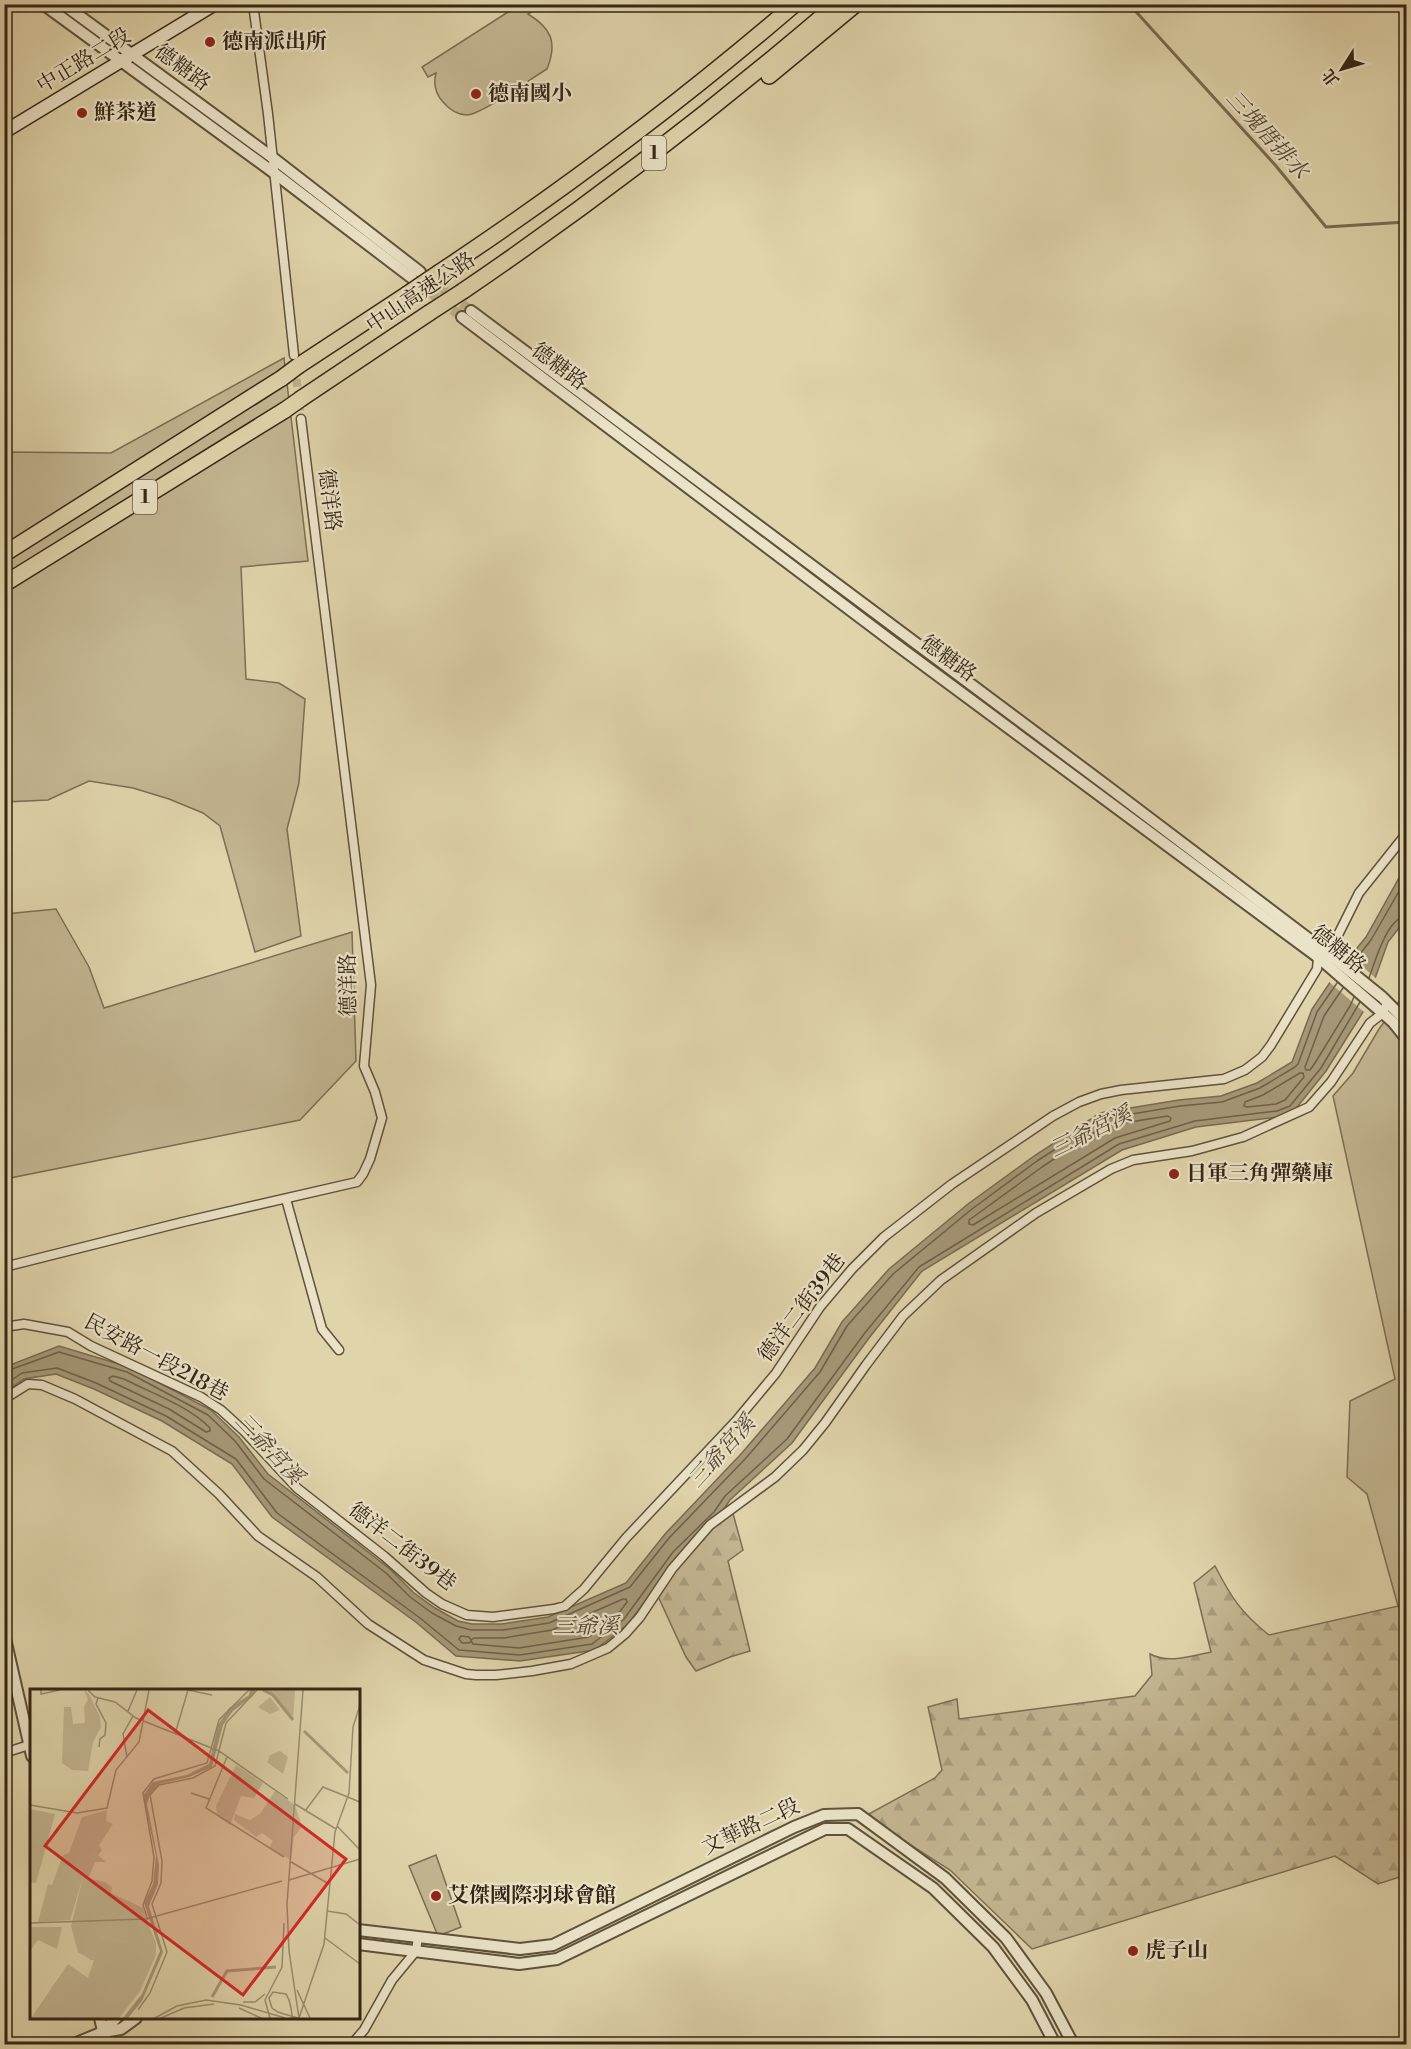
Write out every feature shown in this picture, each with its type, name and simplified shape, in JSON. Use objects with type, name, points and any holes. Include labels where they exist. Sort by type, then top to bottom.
[{"type":"highway","points":[[703,82],[714,62],[781,4]]},
{"type":"highway","name":"中山高速公路","points":[[4,554],[282,378],[296,361],[406,295],[514,223],[589,170],[703,82],[795,4]]},
{"type":"highway","name":"中山高速公路","points":[[4,584],[285,410],[463,291],[586,204],[732,94],[837,4]]},
{"type":"highway","points":[[732,94],[753,89],[856,4]]},
{"type":"main road","name":"中正路二段","points":[[4,132],[215,4]]},
{"type":"street","name":"德糖路","points":[[44,4],[125,58],[273,158],[416,275],[273,172],[125,58],[63,4]]},
{"type":"street","points":[[254,4],[296,361]]},
{"type":"street","name":"德糖路","points":[[466,314],[903,650],[1384,999],[1407,1021]]},
{"type":"street","name":"德洋路","points":[[4,1267],[183,1221],[357,1182],[370,1159],[382,1118],[375,1092],[364,1066],[371,985],[301,419]]},
{"type":"street","name":"德洋二街39巷","points":[[297,1488],[384,1556],[426,1593],[450,1608],[467,1615],[493,1617],[543,1612],[566,1606],[585,1589],[653,1508],[736,1421],[776,1373],[820,1307],[852,1269],[884,1237],[952,1185],[1053,1116],[1079,1102],[1121,1090],[1224,1079],[1245,1070],[1262,1057],[1280,1033],[1335,941],[1359,893],[1407,834]]},
{"type":"street","name":"德糖路","points":[[1324,957],[1407,1038]]},
{"type":"street","points":[[4,1399],[28,1384],[42,1385],[75,1399],[172,1451],[219,1494],[258,1536],[317,1577],[368,1624],[424,1660],[476,1675],[526,1672],[572,1664],[608,1648],[625,1634],[640,1617],[672,1569],[710,1526],[775,1477],[803,1450],[825,1424],[903,1316],[941,1280],[1036,1213],[1117,1166],[1133,1160],[1192,1151],[1243,1137],[1310,1107],[1331,1082],[1379,1011],[1384,999]]},
{"type":"street","points":[[286,1198],[322,1329],[339,1350]]},
{"type":"street","name":"民安路一段218巷","points":[[4,1327],[24,1324],[68,1332],[92,1346],[201,1397],[238,1425],[297,1488]]},
{"type":"street","points":[[4,1634],[30,1750],[4,1753]]},
{"type":"street","name":"文華路二段","points":[[360,1930],[520,1949],[553,1945],[794,1827],[824,1815],[858,1814],[945,1878],[1006,1938],[1046,1993],[1073,2044]]},
{"type":"street","name":"文華路二段","points":[[360,1944],[519,1964],[557,1959],[825,1829],[849,1829],[933,1888],[993,1947],[1032,2000],[1055,2044]]},
{"type":"street","points":[[352,2044],[364,2030],[392,1980],[416,1951],[418,1937]]},
{"type":"street","points":[[100,2019],[106,2044]]},
{"type":"street","points":[[103,2032],[115,2019]]},
{"type":"street","points":[[74,2044],[103,2032],[121,2029],[135,2019]]},
{"type":"green space","points":[[519,5],[542,5],[528,14],[547,30],[550,37],[552,51],[547,69],[475,113],[464,115],[454,111],[436,92],[436,73],[428,77],[422,67]]},
{"type":"green space","points":[[284,358],[308,561],[241,567],[246,679],[279,683],[305,699],[299,783],[287,829],[301,936],[255,952],[220,826],[203,813],[133,788],[89,781],[48,800],[5,802],[4,452],[111,453]]},
{"type":"green space","points":[[56,909],[89,967],[104,1008],[352,932],[356,1061],[300,1120],[5,1179],[5,914]]},
{"type":"green space","points":[[1406,992],[1406,1620],[1398,1606],[1367,1494],[1347,1477],[1350,1401],[1395,1379],[1333,1096],[1353,1073],[1379,1029]]},
{"type":"green space","points":[[732,1510],[743,1550],[728,1561],[750,1651],[696,1671],[686,1657],[657,1594],[692,1549]]},
{"type":"green space","points":[[1215,1566],[1238,1604],[1269,1635],[1398,1606],[1406,1620],[1406,1875],[1378,1884],[1335,1856],[1032,1949],[950,1870],[865,1816],[935,1778],[942,1770],[928,1707],[957,1699],[959,1719],[1135,1696],[1152,1675],[1150,1654],[1172,1659],[1211,1652],[1194,1583]]},
{"type":"green space","name":"艾傑國際羽球會館","points":[[436,1855],[461,1927],[438,1936],[409,1866]]},
{"type":"water","name":"三爺溪","points":[[1406,870],[1406,919],[1388,942],[1363,1012],[1326,1071],[1294,1111],[1279,1117],[1196,1127],[1122,1150],[922,1271],[869,1338],[792,1443],[730,1500],[719,1516],[678,1557],[628,1624],[595,1650],[520,1661],[456,1656],[417,1623],[272,1517],[232,1464],[162,1421],[56,1374],[24,1379],[5,1392],[5,1367],[59,1346],[129,1367],[211,1410],[239,1437],[268,1474],[390,1569],[414,1593],[435,1608],[458,1621],[472,1624],[502,1624],[548,1617],[626,1583],[665,1534],[741,1454],[815,1368],[842,1322],[889,1269],[968,1204],[1034,1156],[1100,1113],[1179,1100],[1221,1096],[1257,1083],[1292,1062],[1312,1009],[1335,975],[1366,937],[1399,878]]},
{"type":"pier","points":[[1348,954],[1378,980],[1365,1013],[1328,981]]},
{"type":"waterway","name":"三塊厝排水","points":[[1129,4],[1276,166],[1326,227],[1406,222]]},
{"type":"tunnel","points":[[426,276],[471,311]]},
{"type":"tunnel","points":[[417,282],[462,317]]},
{"type":"tunnel","points":[[294,355],[301,419]]},
{"type":"place","name":"德南派出所","points":[[210,42]]},
{"type":"place","name":"德南國小","points":[[476,94]]},
{"type":"place","name":"鮮茶道","points":[[82,113]]},
{"type":"place","name":"日軍三角彈藥庫","points":[[1174,1174]]},
{"type":"place","name":"艾傑國際羽球會館","points":[[436,1896]]},
{"type":"place","name":"虎子山","points":[[1133,1951]]},
{"type":"water label","name":"三爺宮溪","points":[[1091,1132]]},
{"type":"water label","name":"三爺宮溪","points":[[269,1449]]},
{"type":"water label","name":"三爺宮溪","points":[[722,1452]]}]
